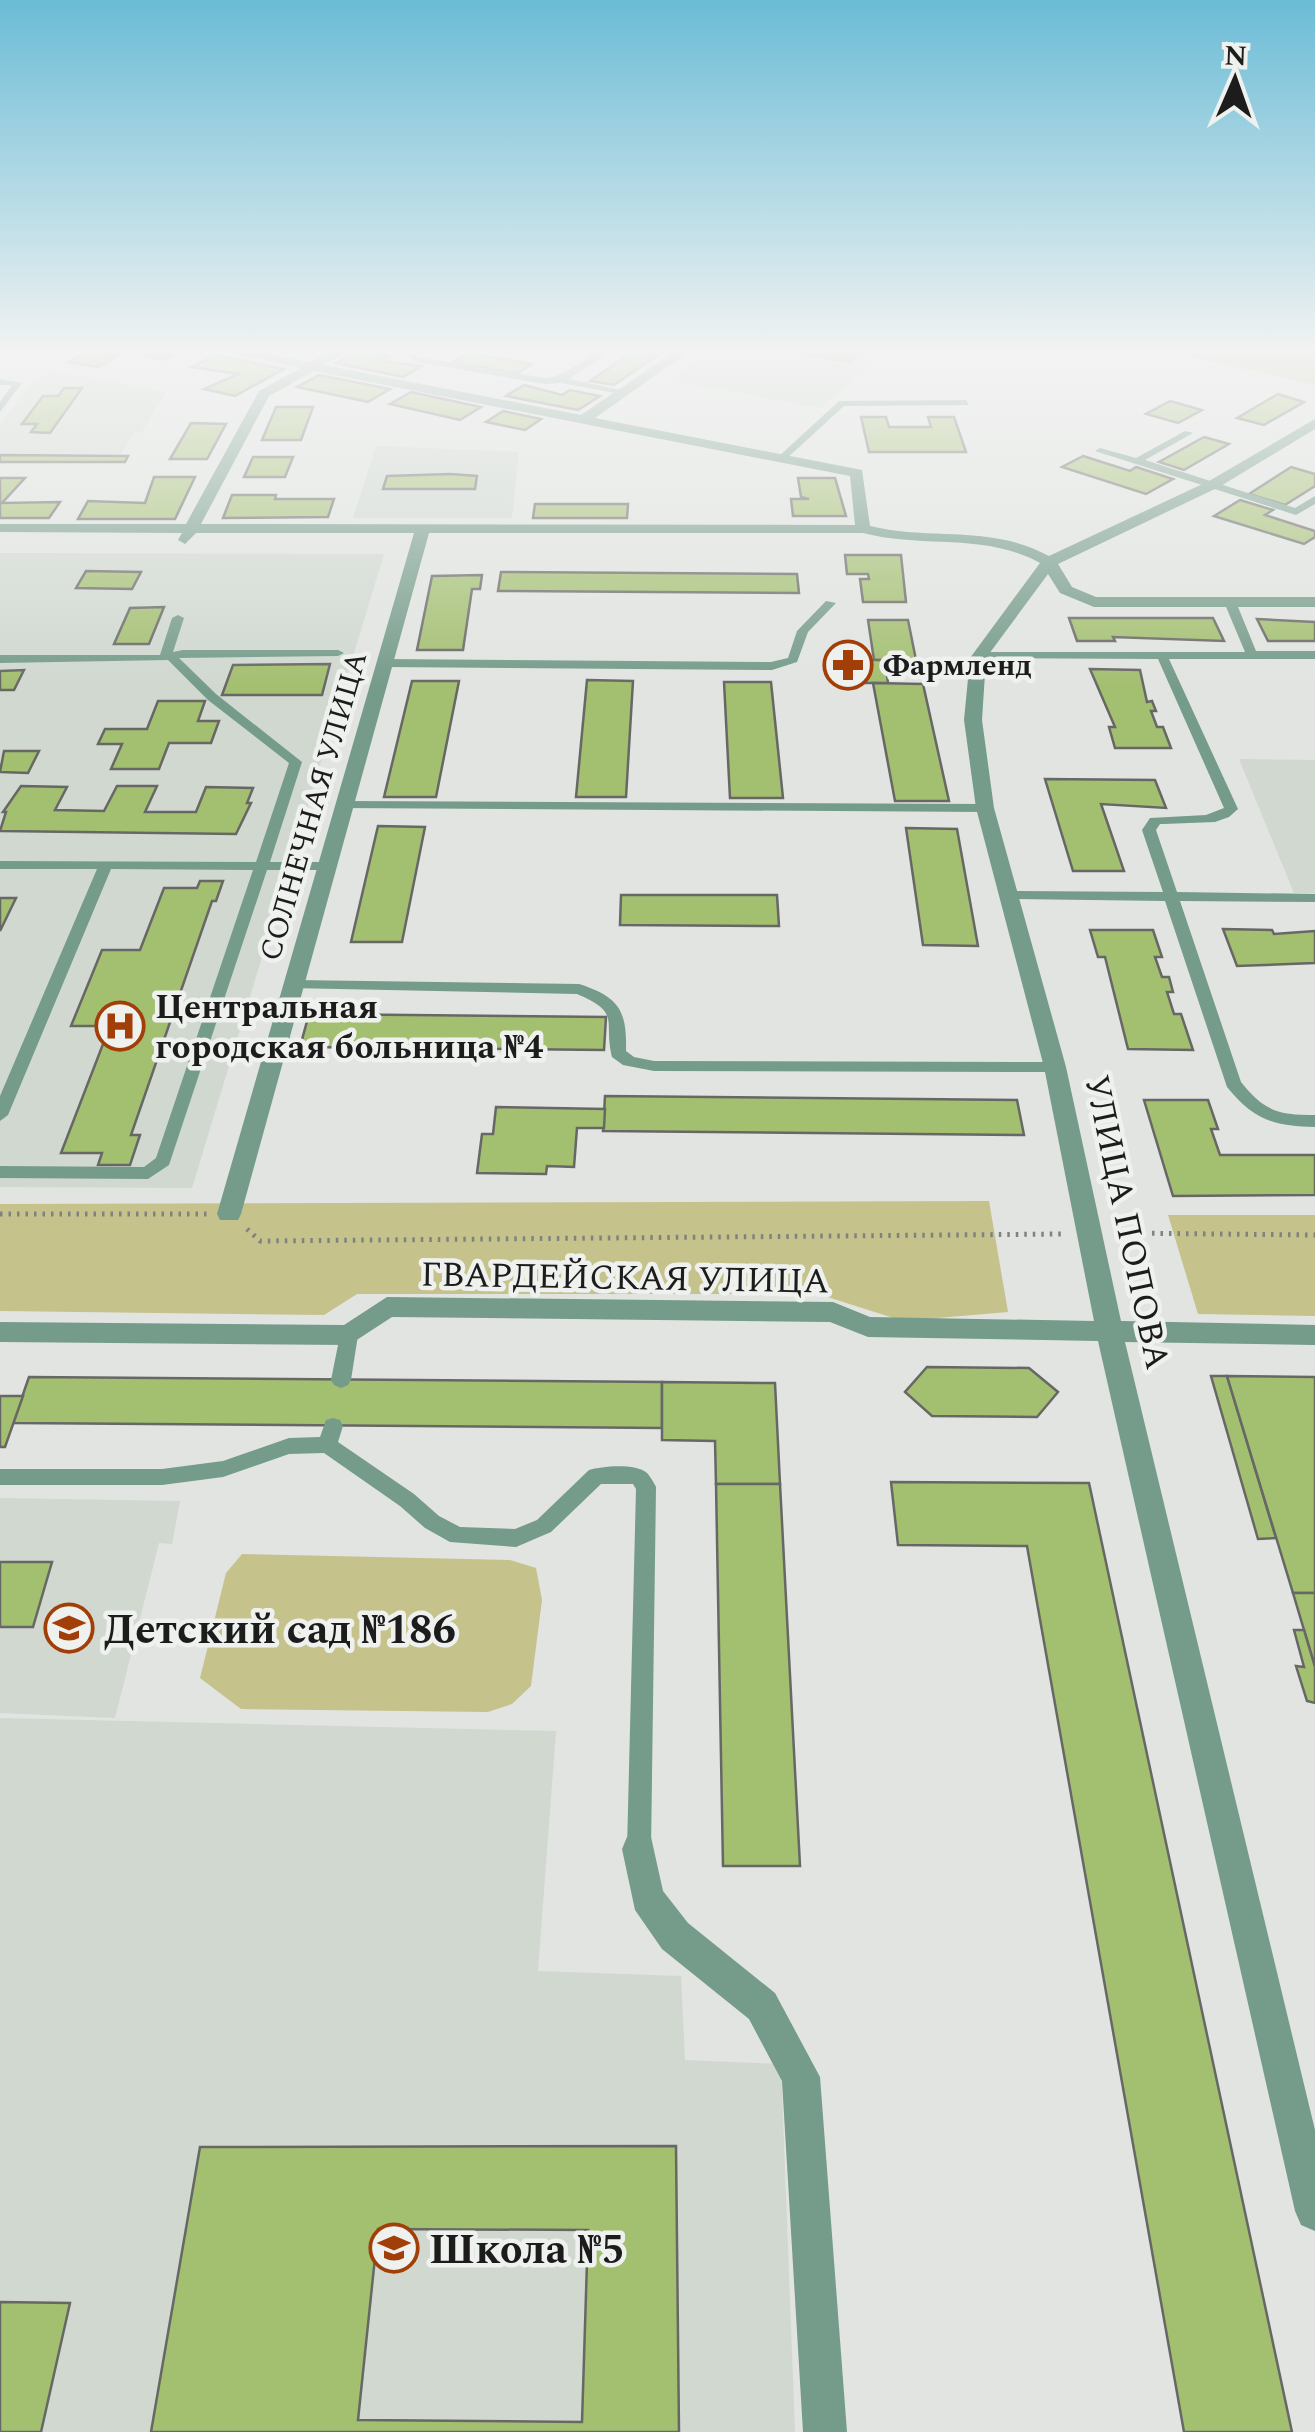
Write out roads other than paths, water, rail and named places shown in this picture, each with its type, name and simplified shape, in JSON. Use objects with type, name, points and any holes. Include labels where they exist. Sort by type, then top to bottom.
[{"type":"street","points":[[186,537],[227,461]]},
{"type":"street","points":[[799,461],[856,473],[863,529]]},
{"type":"street","name":"УЛИЦА ПОПОВА","points":[[1251,461],[1214,484],[1049,562],[981,654],[973,720],[985,808],[1055,1067],[1110,1333],[1315,2211]]},
{"type":"street","points":[[0,528],[186,537]]},
{"type":"street","points":[[420,538],[863,529],[900,538]]},
{"type":"street","points":[[0,544],[186,537],[870,544],[900,538],[983,538],[1027,550],[1049,562],[1066,590],[1094,602],[1315,602]]},
{"type":"street","name":"СОЛНЕЧНАЯ УЛИЦА","points":[[229,1214],[420,538]]},
{"type":"street","name":"ГВАРДЕЙСКАЯ УЛИЦА","points":[[349,1335],[387,1307],[833,1312],[868,1327],[1315,1335]]},
{"type":"street","points":[[0,1332],[349,1335]]},
{"type":"street","points":[[639,1849],[647,1898],[674,1936],[762,2006],[801,2077],[825,2432]]},
{"type":"lane","points":[[1139,461],[1315,516]]},
{"type":"lane","points":[[1296,512],[1315,500]]},
{"type":"lane","points":[[1230,602],[1252,655]]},
{"type":"lane","points":[[385,663],[772,666],[793,660],[803,630],[830,603]]},
{"type":"lane","points":[[0,1172],[148,1174],[163,1161],[263,865],[296,762],[212,697],[165,651],[178,618]]},
{"type":"lane","points":[[0,659],[171,656],[184,652],[338,654]]},
{"type":"lane","points":[[981,654],[1315,655]]},
{"type":"lane","points":[[1162,656],[1231,809],[1224,816],[1212,818],[1155,821],[1148,830],[1233,1083],[1252,1108],[1280,1121],[1315,1121]]},
{"type":"lane","points":[[345,805],[985,808]]},
{"type":"lane","points":[[0,865],[328,866]]},
{"type":"lane","points":[[0,1115],[106,865]]},
{"type":"lane","points":[[1008,895],[1315,898]]},
{"type":"lane","points":[[294,985],[579,990],[606,1000],[618,1015],[618,1053],[628,1061],[654,1066],[1055,1067]]},
{"type":"lane","points":[[341,1380],[349,1335]]},
{"type":"lane","points":[[0,1476],[162,1477],[222,1469],[330,1435],[432,1522],[457,1536],[516,1538],[544,1526],[596,1476],[638,1476],[646,1487],[639,1849]]},
{"type":"place","name":"Фармленд","points":[[848,665]]},
{"type":"place","name":"Центральная городская больница №4","points":[[120,1026]]},
{"type":"place","name":"Детский сад №186","points":[[69,1628]]},
{"type":"place","name":"Школа №5","points":[[394,2248]]}]
